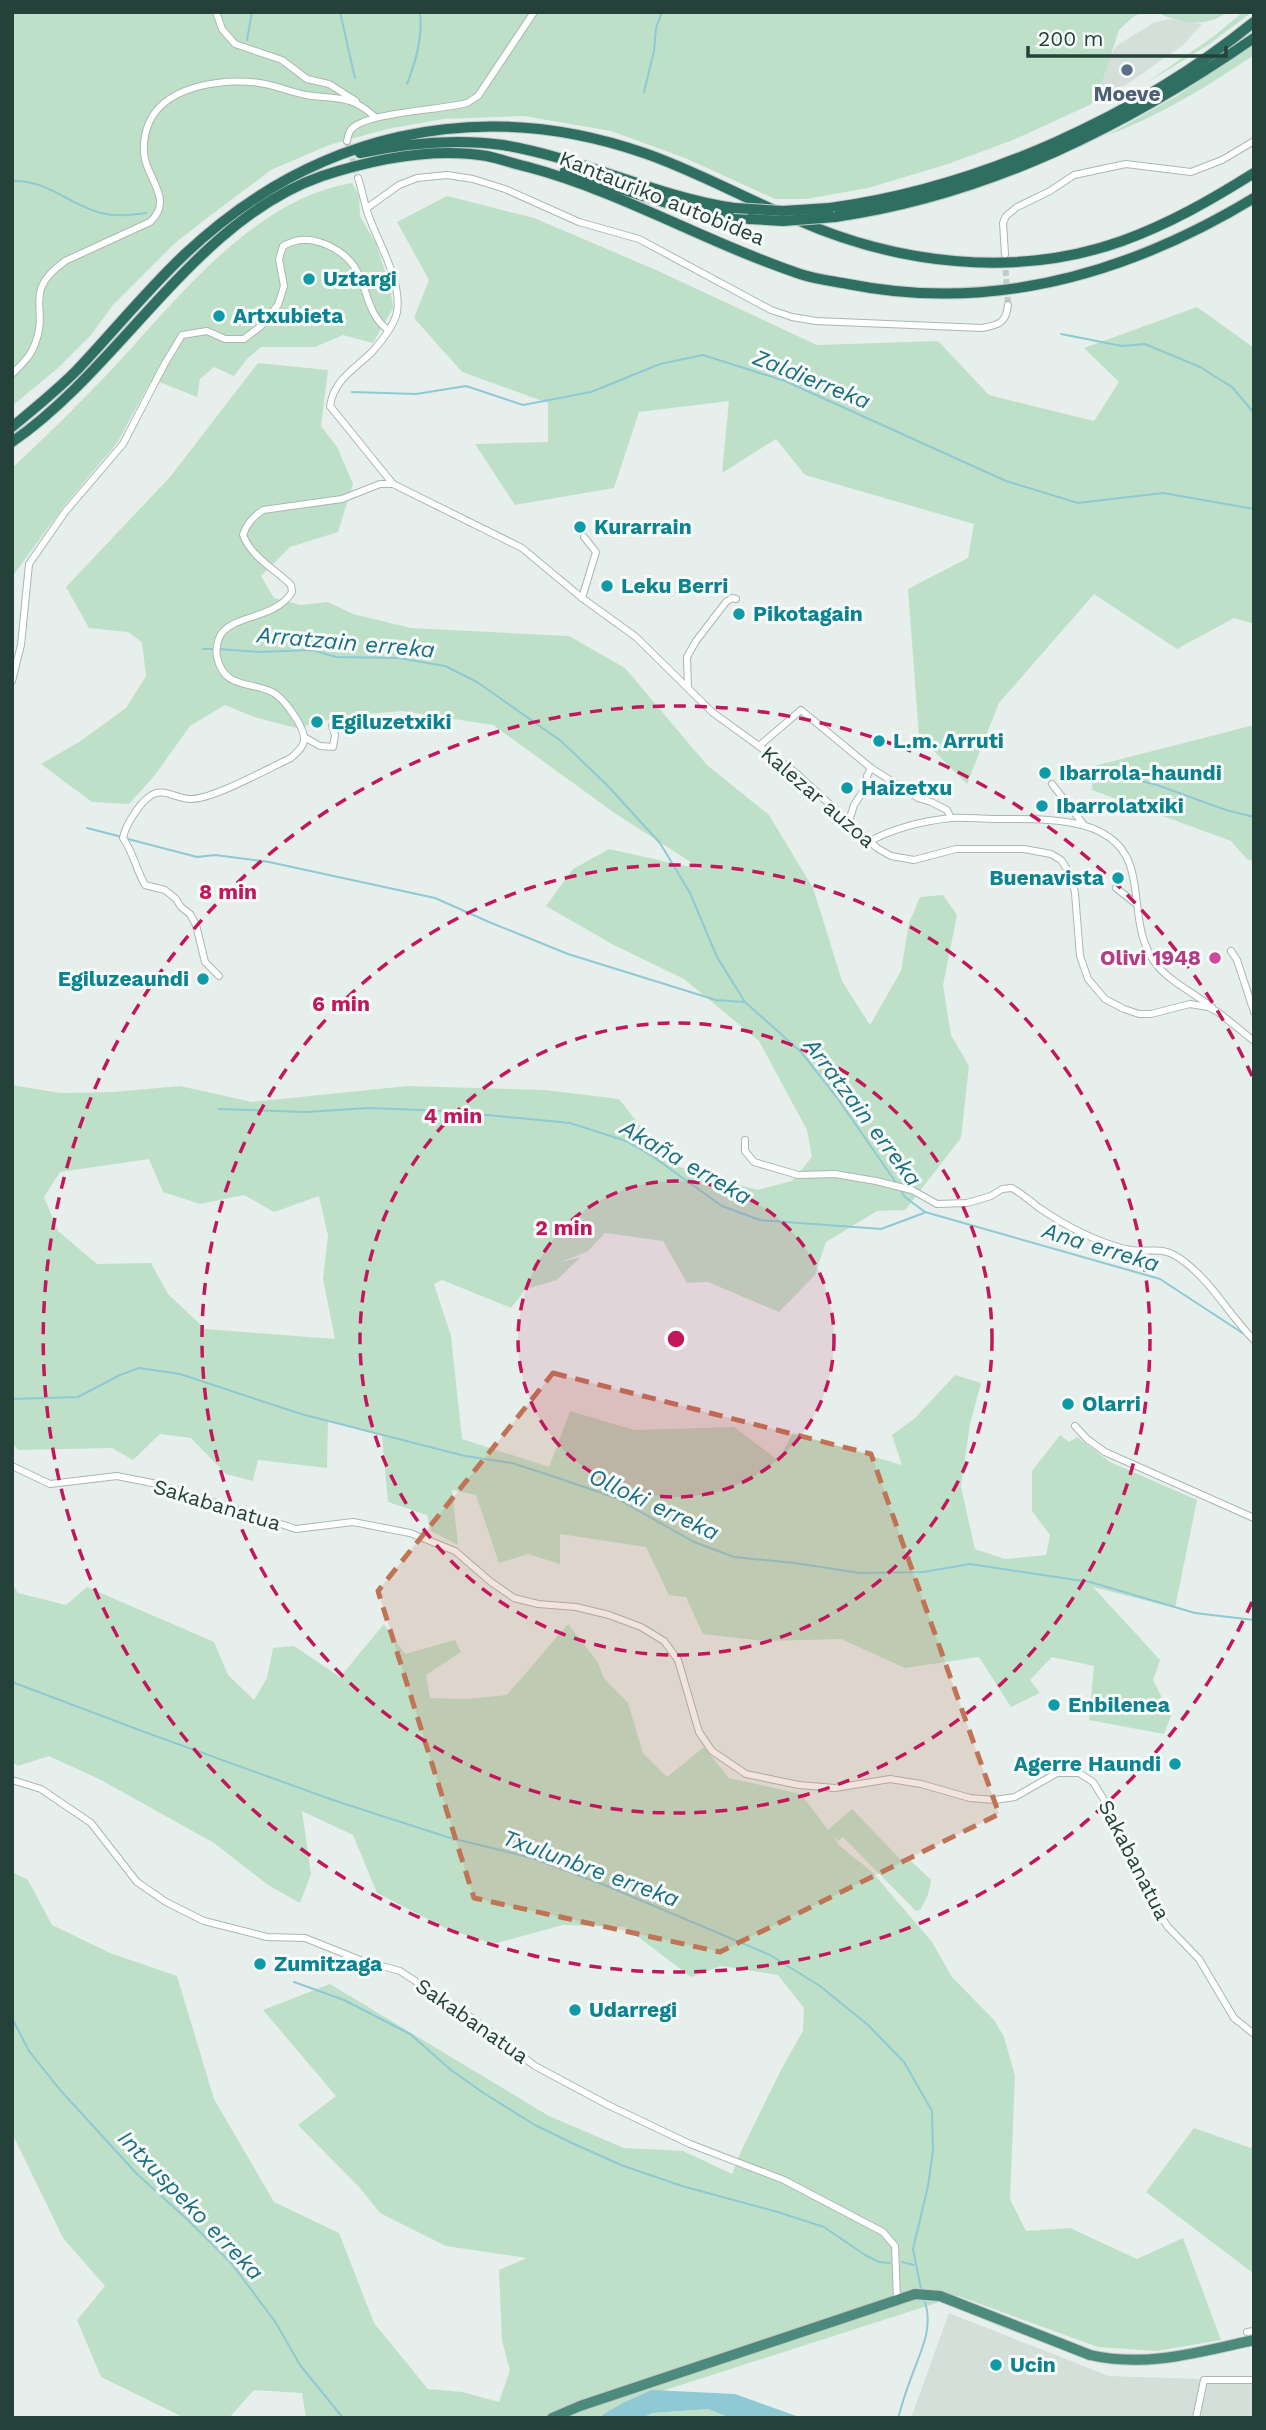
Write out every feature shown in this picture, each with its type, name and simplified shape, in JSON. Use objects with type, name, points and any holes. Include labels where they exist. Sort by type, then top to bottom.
[{"type":"highway","points":[[316,164],[412,144],[479,142],[525,149],[681,198],[734,208],[833,213],[944,183],[1008,161],[1067,136],[1174,78],[1222,47],[1254,22]]},
{"type":"highway","points":[[487,156],[551,167],[649,199],[726,217],[783,221],[890,208],[962,188],[1080,141],[1169,94],[1254,38]]},
{"type":"highway","name":"Kantauriko autobidea","points":[[12,427],[74,373],[146,294],[205,236],[250,200],[316,164],[378,141],[412,134],[483,127],[547,131],[597,139],[644,153],[819,230],[878,249],[939,260],[1004,263],[1053,258],[1121,242],[1170,222],[1254,173]]},
{"type":"highway","name":"Kantauriko autobidea","points":[[12,442],[56,408],[200,257],[240,224],[276,198],[320,177],[384,159],[436,154],[487,156],[578,183],[728,247],[803,275],[871,289],[928,294],[1009,291],[1096,270],[1183,237],[1254,198]]},
{"type":"highway","points":[[552,2418],[593,2401],[915,2294],[940,2297],[1090,2355],[1112,2359],[1135,2361],[1170,2358],[1252,2334]]},
{"type":"street","points":[[216,12],[222,29],[235,44],[282,60],[307,79],[329,83],[346,92],[375,117]]},
{"type":"street","points":[[347,141],[350,130],[375,117],[467,103],[478,96],[534,12]]},
{"type":"street","points":[[12,374],[26,360],[35,345],[39,331],[38,302],[41,285],[53,270],[65,261],[150,222],[158,215],[161,201],[145,159],[143,144],[153,116],[164,103],[197,86],[259,82],[305,95],[357,102]]},
{"type":"street","points":[[1005,254],[1003,223],[1006,216],[1074,175],[1126,164],[1191,172],[1222,160],[1254,141]]},
{"type":"street","points":[[367,208],[399,185],[417,178],[447,175],[473,179],[505,189],[579,222],[639,239],[771,310],[792,317],[816,321],[982,328],[1000,323],[1006,316],[1008,305]]},
{"type":"street","name":"Kalezar auzoa","points":[[358,178],[367,208],[386,252],[397,295],[397,313],[372,352],[340,380],[331,394],[330,407],[393,484],[522,548],[582,598],[636,637],[712,712],[796,773],[870,841],[891,856],[914,860],[956,849],[1024,849],[1051,854],[1061,860],[1070,875],[1075,893],[1080,956],[1088,979],[1105,999],[1139,1014],[1151,1014],[1190,1004],[1199,1005],[1218,1012],[1254,1041]]},
{"type":"street","points":[[12,681],[21,645],[29,564],[65,512],[123,444],[182,335],[207,331],[225,339],[244,339],[261,326],[278,305],[284,286],[279,259],[283,246],[297,239],[317,241],[335,248],[351,260],[377,322],[388,330]]},
{"type":"street","points":[[219,976],[205,962],[196,925],[190,914],[165,890],[145,885],[136,869],[132,850],[123,835],[125,827],[149,796],[163,792],[191,800],[217,792],[291,758],[299,750],[304,741],[303,731],[283,699],[272,692],[232,681],[223,674],[217,649],[219,636],[230,626],[286,602],[292,592],[291,586],[270,569],[243,535],[254,517],[263,510],[342,499],[380,484],[393,484]]},
{"type":"street","points":[[582,598],[596,552],[584,537]]},
{"type":"street","points":[[688,688],[687,657],[696,640],[732,598],[736,599]]},
{"type":"street","points":[[759,746],[801,709],[871,768],[918,798],[947,810],[951,818]]},
{"type":"street","points":[[304,737],[320,746],[333,747],[335,735],[332,726]]},
{"type":"street","points":[[849,821],[854,805],[866,787],[871,768]]},
{"type":"street","points":[[1052,785],[1084,825]]},
{"type":"street","points":[[870,841],[887,832],[932,820],[951,818],[1018,818],[1084,825],[1110,838],[1127,858],[1132,871],[1139,929],[1146,949],[1156,964],[1218,1012]]},
{"type":"street","points":[[1116,888],[1136,905]]},
{"type":"street","points":[[1231,951],[1237,960],[1254,1013]]},
{"type":"street","points":[[1246,1034],[1254,1030]]},
{"type":"street","points":[[745,1140],[745,1152],[754,1161],[798,1175],[835,1174],[904,1188],[936,1204],[967,1203],[991,1196],[1002,1189],[1012,1188],[1054,1217],[1112,1245],[1129,1250],[1156,1249],[1173,1254],[1201,1278],[1254,1340]]},
{"type":"street","points":[[1075,1426],[1105,1452],[1254,1518]]},
{"type":"street","name":"Sakabanatua","points":[[12,1466],[50,1484],[117,1476],[157,1484],[296,1529],[353,1522],[411,1533],[455,1551],[514,1598],[538,1604],[576,1607],[641,1627],[664,1641],[678,1660],[699,1732],[712,1751],[746,1774],[835,1788],[890,1779],[921,1784],[970,1798],[995,1800],[1015,1797],[1057,1773],[1079,1773],[1093,1782],[1106,1803],[1157,1911],[1168,1927],[1199,1959],[1234,2018],[1254,2034]]},
{"type":"street","name":"Sakabanatua","points":[[12,1780],[41,1789],[91,1823],[137,1882],[166,1902],[204,1921],[267,1937],[305,1938],[360,1960],[400,1972],[474,2019],[535,2066],[690,2144],[784,2180],[883,2232],[895,2246],[897,2299]]},
{"type":"street","points":[[1196,2418],[1203,2380],[1254,2380]]},
{"type":"highlighted area","points":[[553,1373],[871,1454],[999,1814],[720,1952],[474,1898],[378,1591]]},
{"type":"shaded area","name":"Moeve","points":[[1171,19],[1202,24],[1183,45],[1097,102],[1109,59],[1116,46],[1155,22]]},
{"type":"shaded area","points":[[949,2313],[1109,2376],[1199,2379],[1254,2377],[1254,2418],[911,2418]]},
{"type":"green space","points":[[12,12],[1147,12],[1134,16],[1119,30],[1096,102],[1013,140],[948,164],[868,188],[806,199],[775,199],[685,158],[611,131],[524,116],[443,119],[387,129],[329,145],[271,170],[175,243],[113,305],[91,335],[58,368],[12,406]]},
{"type":"green space","points":[[1156,12],[1227,12],[1210,21],[1192,22],[1173,19]]},
{"type":"green space","points":[[1243,12],[1252,12],[1208,45],[1143,85],[1213,37]]},
{"type":"green space","points":[[1254,44],[1254,55],[1218,78],[1164,110],[1106,136],[1177,96]]},
{"type":"green space","points":[[352,183],[359,195],[360,216],[376,244],[390,286],[393,308],[373,343],[343,335],[315,347],[261,347],[234,376],[214,367],[200,379],[197,397],[152,379],[117,443],[64,506],[12,577],[12,468],[90,392],[192,282],[221,255],[251,230],[283,209],[316,193]]},
{"type":"green space","points":[[447,196],[534,218],[656,270],[817,345],[938,341],[989,395],[1094,421],[1119,382],[1084,348],[1197,307],[1254,348],[1254,624],[1234,618],[1177,649],[1094,594],[999,703],[967,784],[919,736],[908,589],[968,558],[974,524],[805,475],[776,439],[722,473],[729,401],[639,412],[614,488],[515,505],[475,444],[548,442],[548,403],[462,372],[414,318],[429,280],[397,222]]},
{"type":"green space","points":[[258,363],[328,370],[321,426],[337,447],[353,484],[338,532],[290,547],[261,576],[274,598],[301,605],[328,602],[353,614],[411,628],[569,636],[625,668],[707,765],[769,815],[813,888],[842,981],[870,1025],[901,971],[909,923],[920,897],[943,895],[957,915],[943,985],[951,1035],[969,1066],[961,1138],[905,1210],[877,1211],[826,1242],[815,1275],[779,1312],[708,1282],[687,1283],[663,1241],[605,1233],[587,1252],[560,1262],[581,1257],[557,1280],[526,1289],[511,1308],[442,1280],[434,1284],[451,1336],[462,1439],[549,1467],[570,1411],[634,1430],[734,1427],[778,1460],[793,1433],[902,1465],[892,1435],[915,1418],[955,1375],[981,1383],[970,1424],[961,1487],[975,1549],[1005,1559],[1046,1555],[1050,1535],[1032,1511],[1032,1471],[1060,1435],[1069,1442],[1077,1437],[1110,1462],[1197,1500],[1175,1608],[1093,1587],[1160,1660],[1153,1680],[1171,1716],[1164,1734],[1089,1720],[1094,1666],[1052,1657],[1030,1680],[1040,1693],[1011,1707],[979,1657],[905,1668],[841,1639],[764,1641],[703,1634],[686,1597],[669,1595],[646,1547],[560,1534],[560,1564],[528,1554],[499,1563],[476,1495],[452,1490],[458,1545],[431,1531],[427,1515],[388,1502],[382,1436],[328,1420],[327,1468],[258,1460],[253,1481],[226,1474],[191,1438],[160,1434],[133,1460],[112,1448],[18,1450],[12,1443],[12,1085],[60,1093],[114,1092],[180,1086],[252,1102],[408,1086],[545,1090],[619,1099],[670,1164],[757,1190],[792,1181],[812,1157],[807,1130],[759,1041],[684,979],[612,944],[546,906],[573,869],[609,849],[703,870],[616,814],[493,725],[402,711],[344,716],[296,728],[254,717],[225,705],[190,726],[155,775],[129,804],[92,802],[41,764],[79,742],[126,708],[146,676],[142,642],[128,632],[89,628],[66,587],[170,477]],"holes":[[[149,1159],[163,1192],[200,1204],[244,1195],[274,1212],[319,1196],[328,1236],[323,1279],[335,1339],[205,1329],[168,1294],[151,1263],[97,1264],[58,1231],[44,1197],[60,1172]]]},
{"type":"green space","points":[[1254,725],[1254,861],[1247,859],[1231,841],[1092,790],[1094,766]]},
{"type":"green space","points":[[12,1584],[18,1593],[66,1605],[87,1587],[214,1642],[228,1675],[254,1700],[267,1678],[273,1648],[294,1646],[340,1677],[384,1624],[405,1654],[455,1640],[461,1652],[426,1675],[430,1698],[466,1699],[507,1695],[568,1624],[597,1661],[604,1678],[628,1703],[643,1753],[667,1777],[704,1747],[729,1778],[801,1794],[828,1830],[852,1809],[905,1864],[910,1860],[931,1880],[924,1903],[920,1910],[916,1911],[843,1837],[838,1841],[832,1835],[839,1845],[873,1873],[932,1942],[952,1977],[994,2020],[1004,2037],[1015,2076],[1010,2199],[1026,2231],[1070,2228],[1137,2259],[1183,2238],[1221,2340],[1157,2351],[1098,2347],[958,2296],[656,2393],[593,2418],[306,2418],[302,2393],[254,2390],[229,2418],[185,2418],[101,2377],[77,2320],[105,2286],[63,2238],[12,2133],[12,1872],[28,1880],[52,1925],[110,1953],[177,1976],[214,2099],[274,2202],[339,2233],[374,2323],[428,2389],[462,2392],[499,2402],[510,2370],[502,2341],[499,2270],[527,2258],[446,2246],[380,2213],[359,2187],[298,2125],[336,2096],[263,2010],[330,1984],[549,2116],[624,2148],[683,2151],[732,2174],[783,2066],[803,2031],[804,2008],[778,1975],[721,1966],[691,1977],[625,1927],[563,1925],[493,1944],[445,1928],[377,1893],[353,1835],[302,1811],[311,1874],[300,1903],[268,1885],[214,1843],[101,1780],[49,1756],[18,1766],[12,1762]]},
{"type":"green space","points":[[1194,2128],[1251,2148],[1254,2140],[1253,2273],[1146,2192]]},
{"type":"green space","points":[[709,2409],[731,2418],[642,2418],[652,2413]]},
{"type":"water","points":[[652,2390],[735,2394],[802,2418],[731,2418],[708,2409],[652,2413],[642,2418],[597,2418]]},
{"type":"waterway","points":[[247,40],[252,12]]},
{"type":"waterway","points":[[340,12],[355,78]]},
{"type":"waterway","points":[[407,84],[418,49],[420,12]]},
{"type":"waterway","points":[[644,92],[654,51],[656,28],[662,12]]},
{"type":"waterway","points":[[12,181],[37,184],[101,213],[146,213]]},
{"type":"waterway","points":[[1061,334],[1122,346],[1145,344],[1200,367],[1232,387],[1254,413]]},
{"type":"waterway","name":"Zaldierreka","points":[[352,392],[416,394],[466,386],[523,405],[591,392],[660,364],[703,355],[785,381],[1006,481],[1078,503],[1163,493],[1254,509]]},
{"type":"waterway","name":"Arratzain erreka","points":[[203,649],[213,649]]},
{"type":"waterway","name":"Arratzain erreka","points":[[218,649],[260,652],[312,650],[336,657],[399,658],[445,666],[477,682],[561,741],[606,784],[660,843],[690,893],[717,957],[745,1002],[801,1052],[838,1099],[897,1184]]},
{"type":"waterway","points":[[1113,774],[1157,785],[1226,810],[1254,817]]},
{"type":"waterway","name":"Arratzain erreka","points":[[87,828],[122,837]]},
{"type":"waterway","name":"Arratzain erreka","points":[[128,839],[197,857],[215,855],[269,862],[435,898],[568,954],[716,1000],[744,1002]]},
{"type":"waterway","name":"Akaña erreka","points":[[219,1109],[306,1112],[369,1108],[446,1111],[570,1123],[626,1141],[652,1156],[722,1206],[760,1220],[881,1229],[924,1213]]},
{"type":"waterway","name":"Ana erreka","points":[[900,1189],[905,1197],[925,1212],[1160,1279],[1244,1334]]},
{"type":"waterway","name":"Olloki erreka","points":[[12,1399],[78,1397],[139,1368],[180,1374],[301,1414],[465,1456],[512,1463],[555,1477],[616,1498],[694,1542],[734,1557],[860,1573],[923,1572],[970,1564],[1090,1582],[1195,1613],[1254,1620]]},
{"type":"waterway","name":"Txulunbre erreka","points":[[12,1682],[333,1800],[447,1837],[532,1858],[607,1886],[770,1955],[820,1986],[868,2025],[904,2062],[932,2111],[933,2151],[913,2249],[921,2289]]},
{"type":"waterway","points":[[294,1982],[344,2000],[410,2034],[451,2070],[485,2094],[535,2125],[572,2143],[621,2165],[682,2186],[824,2227],[865,2255],[879,2262],[890,2263]]},
{"type":"waterway","name":"Intxuspeko erreka","points":[[12,2018],[29,2051],[61,2091],[137,2174],[232,2264],[276,2323],[300,2365],[343,2418]]},
{"type":"waterway","points":[[902,2262],[914,2265]]},
{"type":"waterway","name":"Txulunbre erreka","points":[[898,2418],[927,2332],[925,2302]]},
{"type":"tunnel","points":[[347,141],[358,178]]},
{"type":"tunnel","points":[[1005,261],[1008,305]]},
{"type":"place","name":"Moeve","points":[[1127,70]]},
{"type":"place","name":"Uztargi","points":[[309,279]]},
{"type":"place","name":"Artxubieta","points":[[219,316]]},
{"type":"place","name":"Kurarrain","points":[[580,527]]},
{"type":"place","name":"Leku Berri","points":[[607,586]]},
{"type":"place","name":"Pikotagain","points":[[739,614]]},
{"type":"place","name":"Egiluzetxiki","points":[[317,722]]},
{"type":"place","name":"L.m. Arruti","points":[[879,741]]},
{"type":"place","name":"Ibarrola-haundi","points":[[1045,773]]},
{"type":"place","name":"Haizetxu","points":[[847,788]]},
{"type":"place","name":"Ibarrolatxiki","points":[[1042,806]]},
{"type":"place","name":"Buenavista","points":[[1118,878]]},
{"type":"place","name":"Olivi 1948","points":[[1215,958]]},
{"type":"place","name":"Egiluzeaundi","points":[[203,979]]},
{"type":"place","name":"Olarri","points":[[1068,1404]]},
{"type":"place","name":"Enbilenea","points":[[1054,1705]]},
{"type":"place","name":"Agerre Haundi","points":[[1175,1764]]},
{"type":"place","name":"Zumitzaga","points":[[260,1964]]},
{"type":"place","name":"Udarregi","points":[[575,2010]]},
{"type":"place","name":"Ucin","points":[[996,2365]]}]
